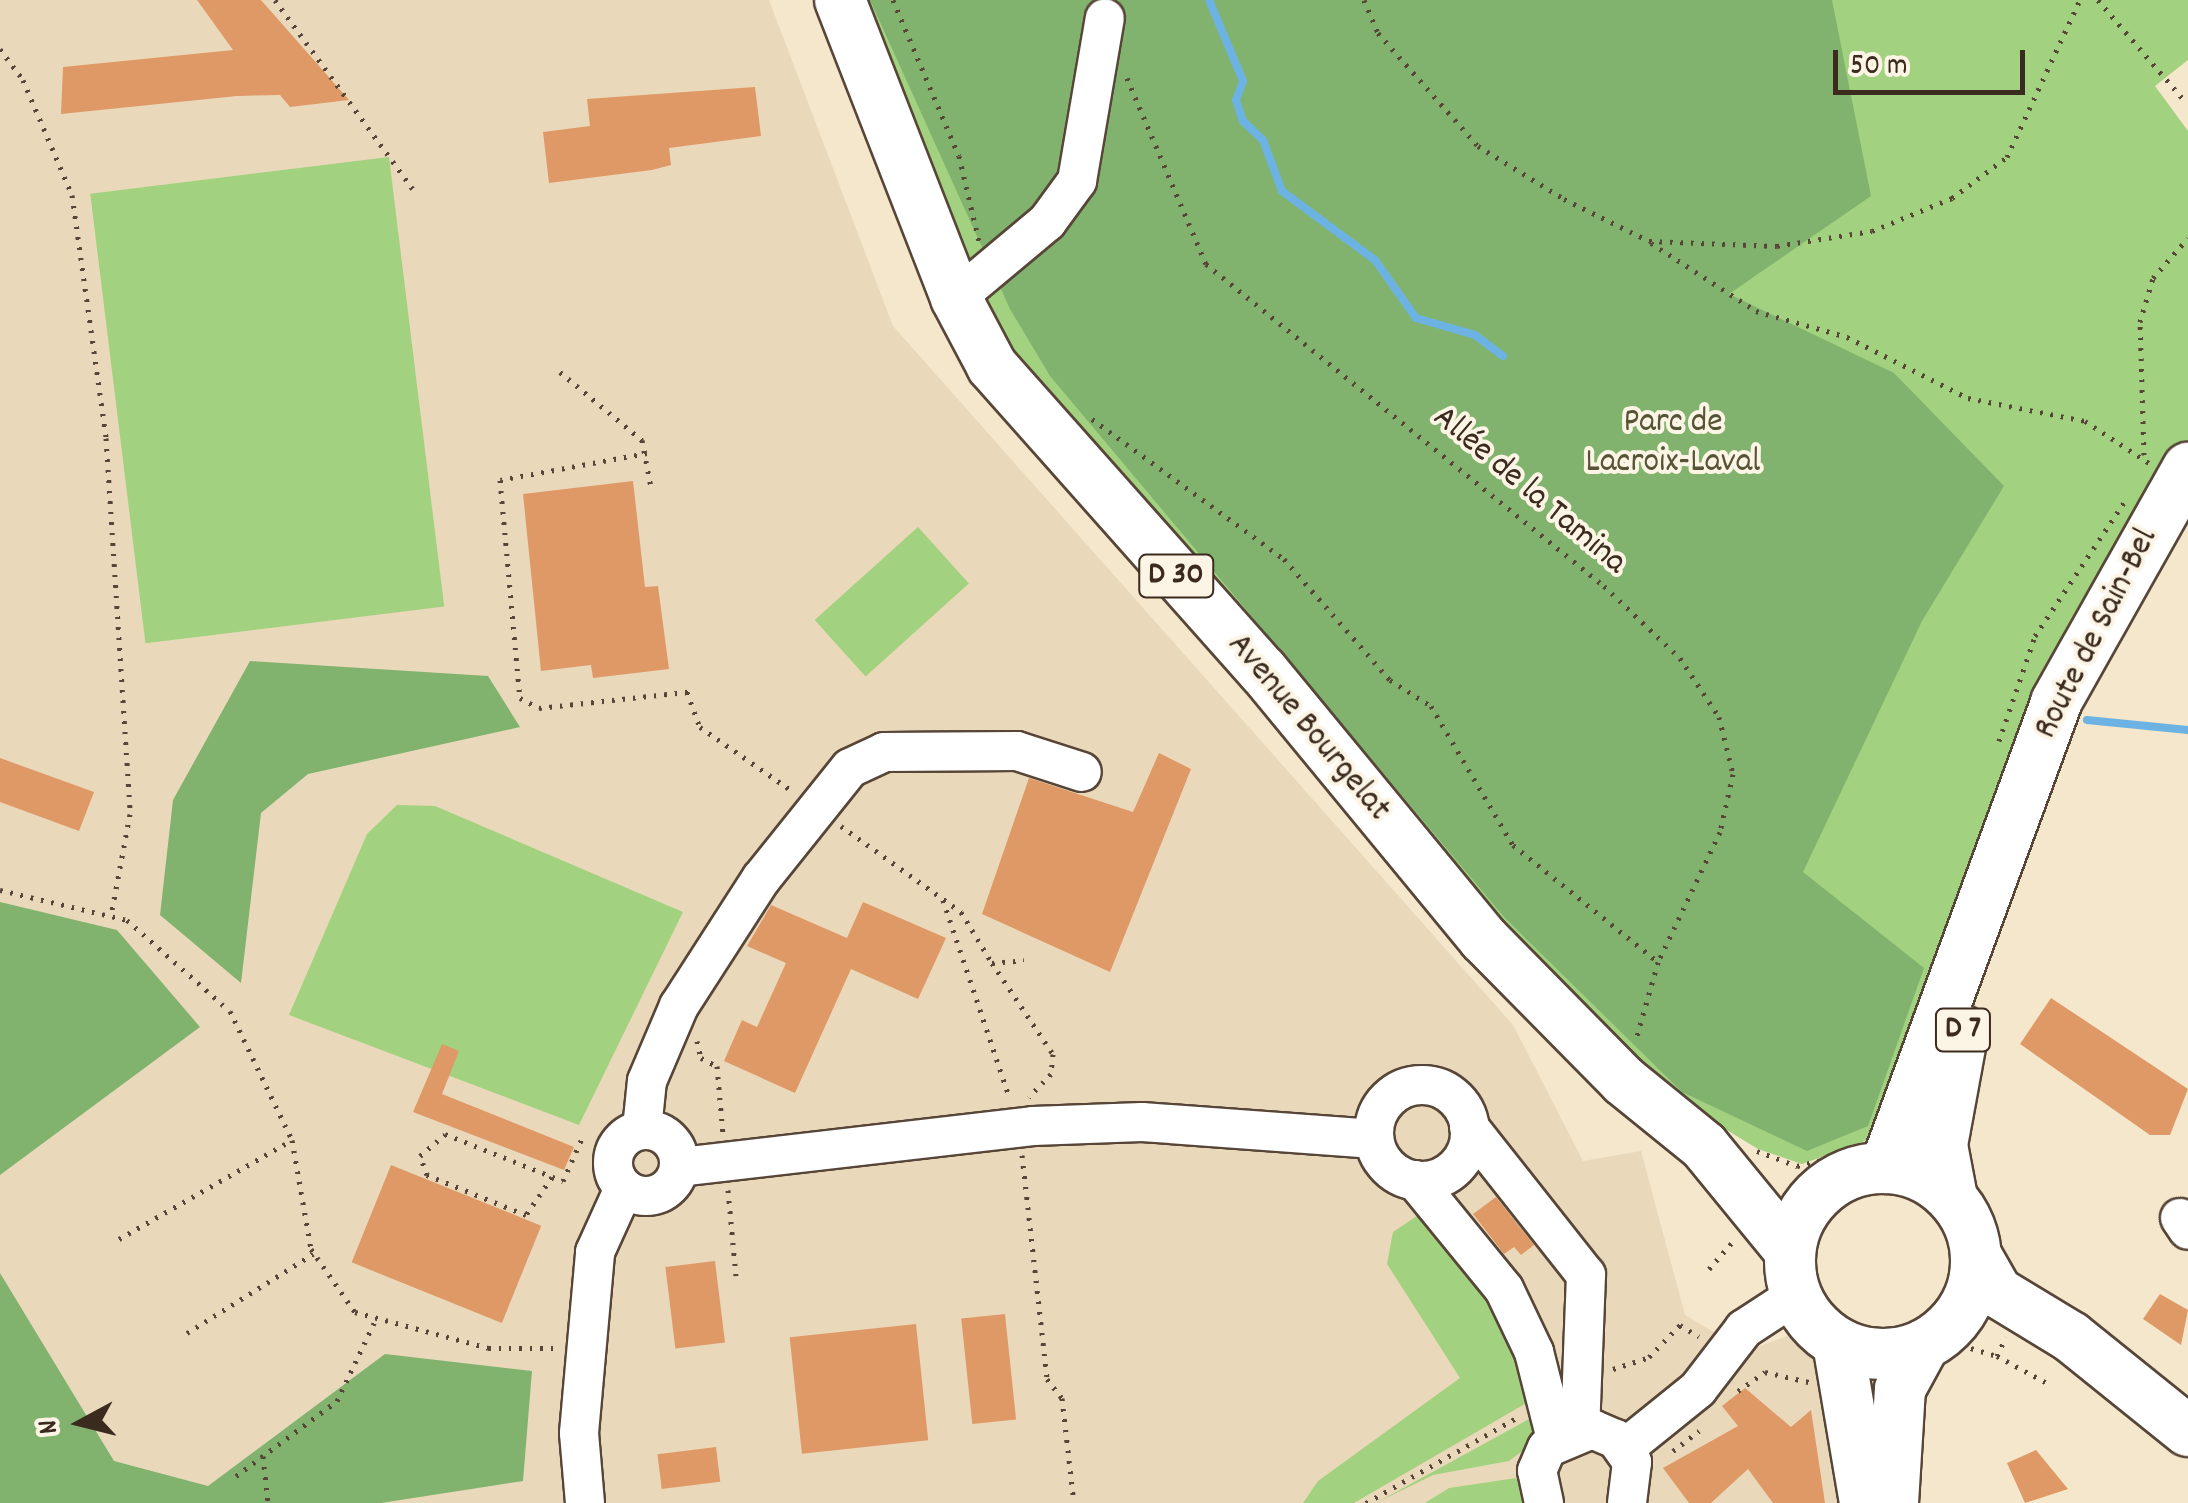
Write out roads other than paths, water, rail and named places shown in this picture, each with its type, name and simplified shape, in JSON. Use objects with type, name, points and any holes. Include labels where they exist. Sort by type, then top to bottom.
[{"type":"main road","name":"Avenue Bourgelat","points":[[840,0],[1028,413],[1263,671],[1484,939],[1624,1082],[1727,1147],[1825,1188]]},
{"type":"main road","name":"Route de Sain-Bel","points":[[1875,1158],[2001,863],[2050,715],[2169,468]]},
{"type":"main road","name":"Route de Sain-Bel","points":[[1952,1198],[1942,1145],[2001,863]]},
{"type":"main road","name":"Avenue Bourgelat","points":[[1727,1147],[1793,1273]]},
{"type":"main road","points":[[1865,1503],[1838,1343],[1793,1273],[1825,1188],[1875,1158],[1952,1198],[1997,1292],[2071,1337],[2188,1431]]},
{"type":"main road","points":[[1892,1503],[1900,1389],[1942,1339],[1976,1255]]},
{"type":"main road","points":[[1838,1343],[1866,1353],[1942,1339],[2004,1343],[2188,1461]]},
{"type":"lane","points":[[971,286],[1047,222],[1077,181],[1104,18]]},
{"type":"lane","points":[[585,1503],[584,1348],[595,1252],[624,1188],[616,1148],[642,1129],[647,1081],[679,1006],[850,768],[884,752],[1017,751],[1082,772]]},
{"type":"lane","points":[[1544,1503],[1537,1471],[1565,1417],[1586,1275],[1440,1088],[1407,1086],[1381,1106],[1374,1138],[1387,1166],[1415,1180],[1504,1290],[1565,1417],[1624,1448],[1634,1478],[1627,1503]]},
{"type":"lane","points":[[680,1167],[1019,1127],[1142,1122],[1374,1138]]},
{"type":"lane","points":[[1415,1180],[1455,1167],[1470,1127]]},
{"type":"lane","points":[[642,1129],[670,1138],[680,1167]]},
{"type":"lane","points":[[624,1188],[663,1192],[680,1167]]},
{"type":"lane","points":[[1624,1448],[1698,1389],[1793,1273]]},
{"type":"waterway","points":[[1209,0],[1243,81],[1236,100],[1243,121],[1263,140],[1282,191],[1375,260],[1416,318],[1475,335],[1503,356]]},
{"type":"waterway","points":[[2087,720],[2188,730]]},
{"type":"park label","name":"Parc de Lacroix-Laval","points":[[1673,443]]}]
